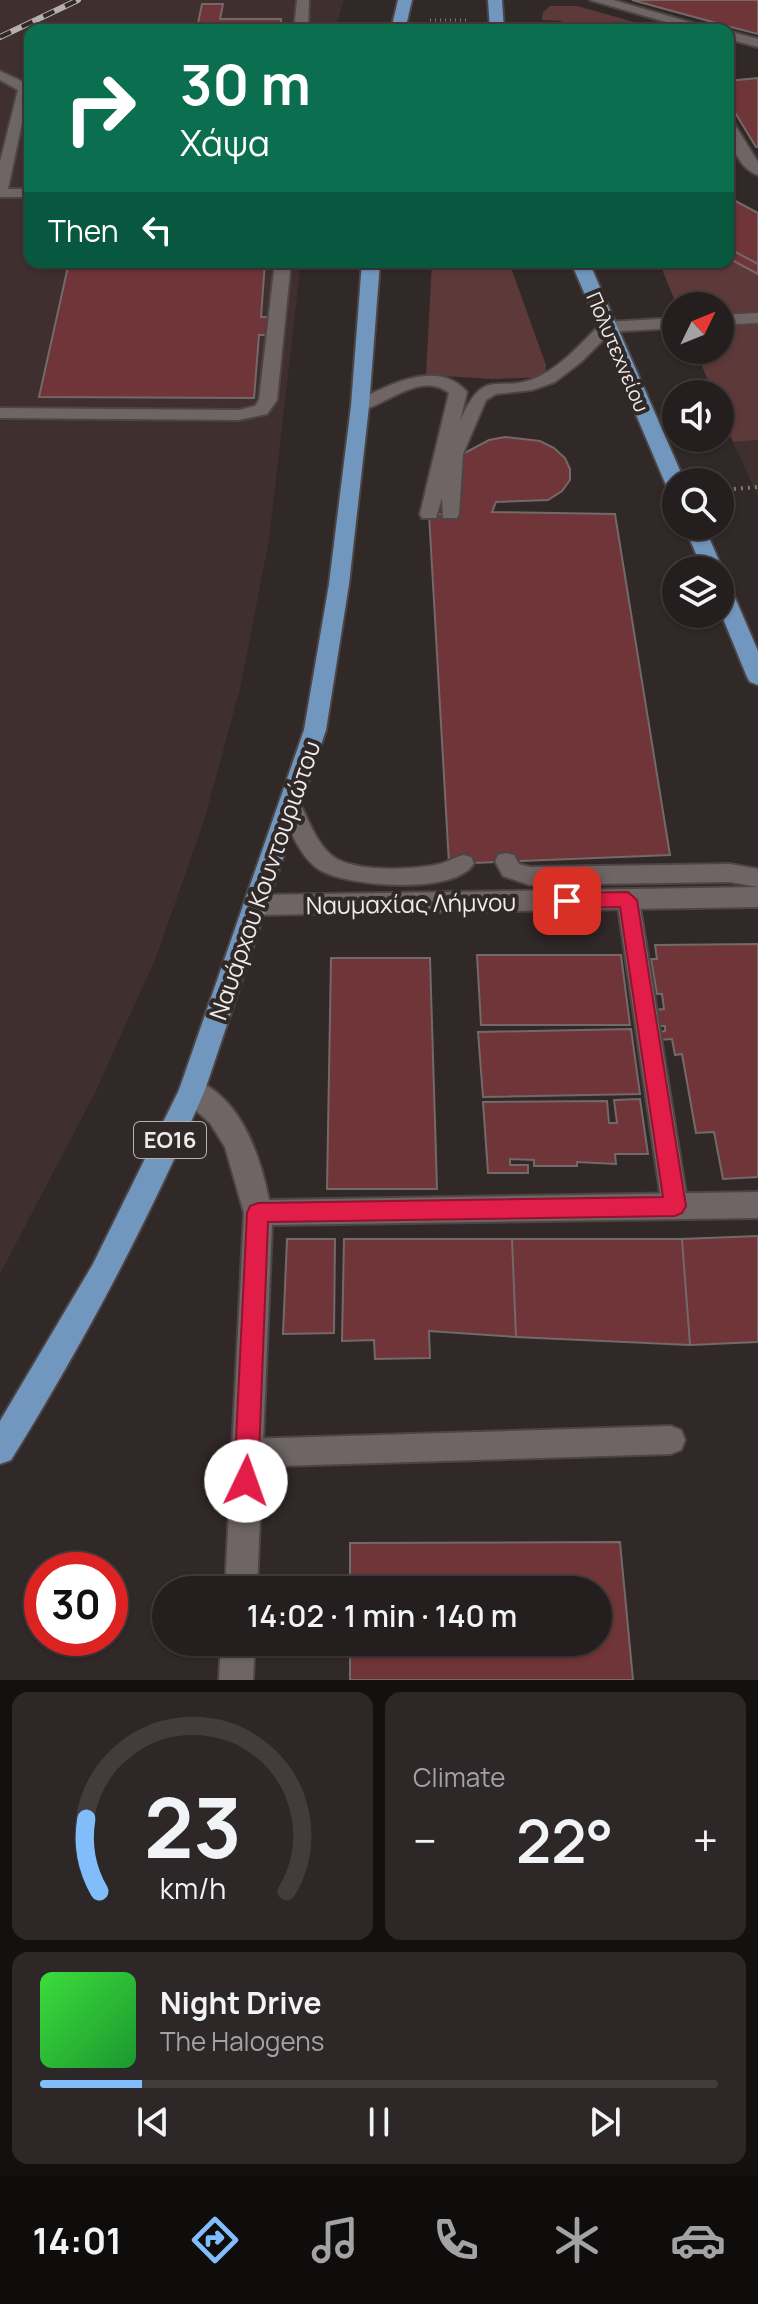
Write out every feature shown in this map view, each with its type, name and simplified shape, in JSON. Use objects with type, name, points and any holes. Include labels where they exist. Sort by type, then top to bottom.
[{"type":"main road","points":[[400,24],[405,0]]},
{"type":"main road","points":[[495,0],[496,24]]},
{"type":"main road","name":"Ναυάρχου Κουντουριώτου","points":[[0,1449],[53,1367],[141,1200],[192,1090],[291,808],[315,730],[326,676],[360,406],[371,268]]},
{"type":"main road","name":"Πολυτεχνείου","points":[[582,268],[669,468]]},
{"type":"main road","points":[[734,620],[758,677]]},
{"type":"street","points":[[597,0],[687,24]]},
{"type":"street","points":[[734,37],[758,43]]},
{"type":"street","points":[[734,319],[758,318]]},
{"type":"street","points":[[607,327],[662,324]]},
{"type":"street","name":"Ναυμαχίας Λήμνου","points":[[256,905],[758,897]]},
{"type":"street","points":[[192,1090],[208,1100],[232,1127],[247,1165],[258,1213],[242,1576]]},
{"type":"street","points":[[258,1213],[758,1205]]},
{"type":"street","points":[[236,1680],[237,1656]]},
{"type":"lane","points":[[301,24],[303,0]]},
{"type":"lane","points":[[0,75],[24,87]]},
{"type":"lane","points":[[24,92],[0,193],[24,193]]},
{"type":"lane","points":[[734,136],[758,171]]},
{"type":"lane","points":[[0,413],[239,415],[261,410],[268,400],[282,268]]},
{"type":"lane","points":[[450,514],[454,454],[479,397],[493,390],[522,388],[559,373],[607,327]]},
{"type":"lane","points":[[360,406],[426,381],[447,384],[458,392],[429,514]]},
{"type":"lane","points":[[291,808],[313,849],[329,865],[356,875],[432,875],[463,863]]},
{"type":"lane","points":[[506,861],[511,870],[530,876],[730,873],[758,878]]},
{"type":"lane","points":[[628,900],[675,1206]]},
{"type":"lane","points":[[247,1453],[671,1440]]},
{"type":"path","points":[[734,489],[758,487]]},
{"type":"shaded area","points":[[0,0],[344,0],[337,24],[24,24],[24,268],[300,268],[269,540],[240,689],[204,821],[155,960],[96,1091],[0,1274]]},
{"type":"shaded area","points":[[550,6],[577,6],[641,24],[563,24],[562,21],[542,20],[543,12]]},
{"type":"shaded area","points":[[734,261],[758,274],[758,440],[734,442],[734,380],[708,380],[701,364],[734,364],[734,292],[671,292],[661,268],[734,268]]},
{"type":"shaded area","points":[[432,268],[511,268],[546,365],[545,377],[493,379],[426,375]]},
{"type":"shaded area","points":[[758,440],[758,497],[734,444]]},
{"type":"building","points":[[632,0],[758,0],[758,34],[734,28],[734,24],[720,24]]},
{"type":"building","points":[[202,4],[223,4],[220,19],[281,19],[281,24],[198,24]]},
{"type":"building","points":[[758,78],[758,147],[734,111],[734,80]]},
{"type":"building","points":[[734,200],[758,213],[758,264],[734,251]]},
{"type":"building","points":[[734,251],[758,264],[758,274],[734,261]]},
{"type":"building","points":[[68,268],[265,268],[261,317],[270,317],[269,335],[259,335],[254,398],[39,397]]},
{"type":"building","points":[[505,437],[540,441],[554,448],[565,458],[570,469],[570,480],[562,491],[548,500],[496,502],[492,512],[615,514],[670,855],[449,864],[429,514],[460,514],[455,467],[459,456],[489,440]]},
{"type":"building","points":[[758,944],[758,1177],[723,1179],[714,1132],[696,1133],[682,1054],[675,1055],[672,1039],[659,1040],[657,1032],[665,1031],[665,1026],[657,1026],[654,1010],[664,1009],[662,994],[657,994],[651,959],[657,959],[655,945]]},
{"type":"building","points":[[477,955],[621,955],[630,1025],[481,1025]]},
{"type":"building","points":[[331,958],[430,958],[437,1189],[327,1189]]},
{"type":"building","points":[[631,1029],[640,1094],[483,1097],[478,1032]]},
{"type":"building","points":[[640,1099],[648,1154],[615,1154],[616,1164],[577,1162],[577,1166],[534,1166],[534,1160],[510,1159],[510,1165],[528,1165],[528,1173],[488,1173],[483,1102],[607,1101],[609,1123],[617,1123],[614,1100]]},
{"type":"building","points":[[758,1236],[758,1342],[690,1345],[682,1239]]},
{"type":"building","points":[[287,1239],[335,1239],[334,1333],[283,1334]]},
{"type":"building","points":[[344,1239],[512,1239],[516,1337],[429,1331],[430,1358],[375,1359],[374,1340],[342,1341]]},
{"type":"building","points":[[512,1239],[682,1239],[690,1345],[516,1337]]},
{"type":"building","points":[[620,1542],[633,1680],[350,1680],[350,1656],[612,1656],[612,1576],[350,1576],[350,1543]]},
{"type":"railway","points":[[27,24],[78,0]]},
{"type":"railway","points":[[0,37],[24,26]]},
{"type":"route","points":[[246,1481],[258,1213],[675,1206],[628,900],[567,901]]}]
